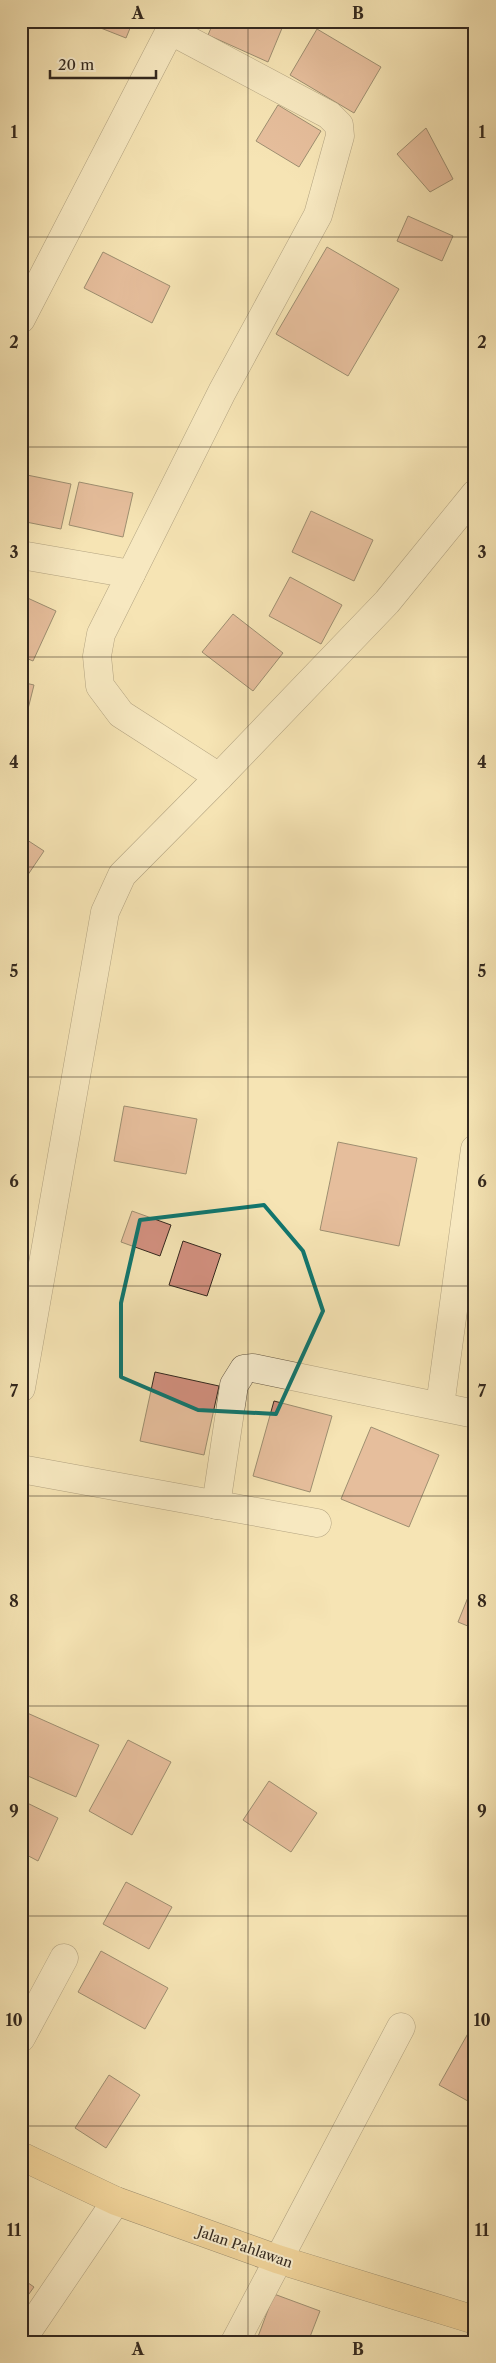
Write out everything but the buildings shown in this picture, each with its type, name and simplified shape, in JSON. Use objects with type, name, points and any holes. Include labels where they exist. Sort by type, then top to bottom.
[{"type":"highway","name":"Jalan Pahlawan","points":[[21,2156],[116,2201],[277,2259],[475,2320]]},
{"type":"street","points":[[21,318],[173,26],[329,115],[339,125],[340,136],[318,215],[222,392],[101,634],[97,656],[100,686],[121,714],[219,777]]},
{"type":"street","points":[[21,1388],[106,912],[122,875],[387,602],[475,494]]},
{"type":"street","points":[[21,555],[131,574]]},
{"type":"street","points":[[440,1406],[475,1150]]},
{"type":"street","points":[[216,1505],[234,1385],[244,1369],[253,1368],[475,1414]]},
{"type":"street","points":[[21,1468],[317,1523]]},
{"type":"street","points":[[21,2038],[64,1958]]},
{"type":"street","points":[[235,2342],[401,2026]]},
{"type":"street","points":[[21,2341],[116,2201]]},
{"type":"highlighted area","points":[[264,1205],[303,1251],[323,1311],[276,1414],[198,1410],[121,1377],[121,1303],[140,1220]]}]
